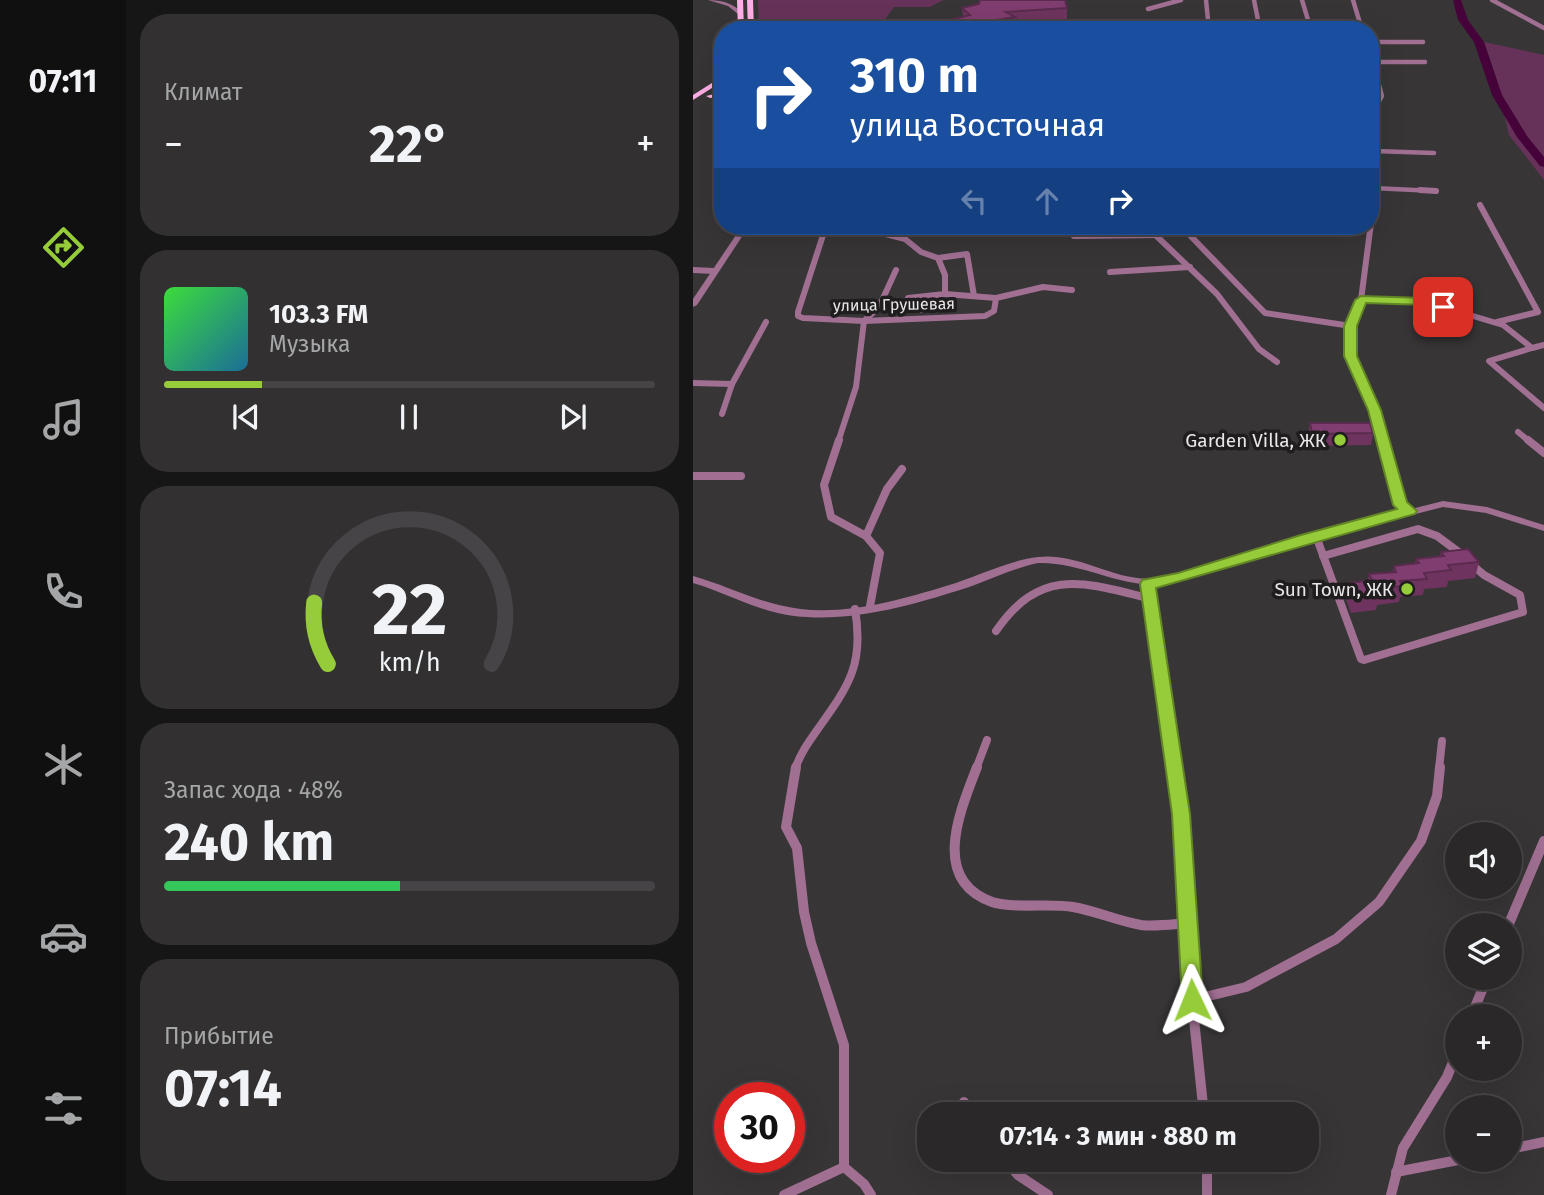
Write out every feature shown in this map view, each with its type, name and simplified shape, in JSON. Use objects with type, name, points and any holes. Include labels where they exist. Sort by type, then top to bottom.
[{"type":"main road","points":[[740,0],[740,21]]},
{"type":"main road","points":[[750,0],[751,21]]},
{"type":"main road","points":[[693,98],[714,84]]},
{"type":"main road","points":[[693,106],[714,94]]},
{"type":"main road","points":[[710,96],[714,95]]},
{"type":"street","points":[[711,0],[730,5],[740,13]]},
{"type":"street","points":[[1148,9],[1181,0]]},
{"type":"street","points":[[1206,0],[1208,21]]},
{"type":"street","points":[[1254,0],[1258,21]]},
{"type":"street","points":[[1302,0],[1308,21]]},
{"type":"street","points":[[1353,0],[1359,21]]},
{"type":"street","points":[[1492,0],[1500,7],[1544,28]]},
{"type":"street","points":[[1379,42],[1423,42]]},
{"type":"street","points":[[1379,62],[1426,62]]},
{"type":"street","points":[[1379,82],[1383,96],[1379,102]]},
{"type":"street","points":[[1379,151],[1434,153]]},
{"type":"street","points":[[1379,189],[1436,191]]},
{"type":"street","points":[[1481,205],[1538,312],[1494,322]]},
{"type":"street","points":[[693,304],[739,235]]},
{"type":"street","name":"улица Грушевая","points":[[823,235],[798,316],[864,321],[985,316],[994,311],[996,298],[1057,285],[1072,290]]},
{"type":"street","points":[[895,235],[905,239],[921,252],[939,258],[967,254],[974,296]]},
{"type":"street","points":[[1074,236],[1158,235],[1217,294],[1259,349],[1277,362]]},
{"type":"street","points":[[1190,235],[1265,313],[1350,326]]},
{"type":"street","points":[[1367,235],[1361,300],[1350,326],[1350,356],[1375,410],[1400,505],[1410,511]]},
{"type":"street","points":[[939,258],[945,275],[945,294]]},
{"type":"street","points":[[1111,272],[1190,267]]},
{"type":"street","points":[[693,270],[714,271]]},
{"type":"street","points":[[870,606],[880,553],[866,536],[831,517],[824,493],[856,387],[864,321],[879,307],[896,270]]},
{"type":"street","points":[[921,310],[907,305],[908,298],[945,294],[996,298]]},
{"type":"street","points":[[1361,300],[1426,302],[1503,325],[1532,348]]},
{"type":"street","points":[[722,414],[732,384],[767,322]]},
{"type":"street","points":[[1544,345],[1489,361],[1544,408]]},
{"type":"street","points":[[693,383],[732,384]]},
{"type":"street","points":[[1518,432],[1544,453]]},
{"type":"street","points":[[866,536],[887,489],[902,469]]},
{"type":"street","points":[[693,476],[741,476]]},
{"type":"street","points":[[693,579],[790,612],[816,613],[855,609],[926,595],[1040,560],[1069,563],[1122,580],[1148,584],[1179,578],[1316,536],[1410,511],[1454,504],[1487,510],[1544,528]]},
{"type":"street","points":[[1316,536],[1323,556],[1336,593],[1361,659],[1523,612],[1520,595],[1510,587],[1483,576],[1464,556],[1429,531],[1418,529],[1323,556]]},
{"type":"street","points":[[1449,556],[1464,556]]},
{"type":"street","points":[[996,631],[1006,612],[1028,593],[1051,584],[1089,584],[1151,599]]},
{"type":"street","points":[[1148,584],[1181,814],[1192,1000],[1203,1102]]},
{"type":"street","points":[[1336,593],[1361,584]]},
{"type":"street","points":[[855,609],[859,633],[854,670],[848,687],[800,754],[793,775],[786,827],[797,848],[804,912],[811,943],[844,1045],[844,1167],[871,1195]]},
{"type":"street","points":[[987,740],[959,812],[954,847],[957,868],[963,883],[993,902],[1073,907],[1142,925],[1189,923]]},
{"type":"street","points":[[1192,1000],[1247,987],[1336,939],[1379,902],[1421,841],[1437,796],[1442,741]]},
{"type":"street","points":[[1514,913],[1544,841]]},
{"type":"street","points":[[1391,1195],[1403,1148],[1445,1080]]},
{"type":"street","points":[[1522,1147],[1544,1142]]},
{"type":"street","points":[[1396,1172],[1445,1163]]},
{"type":"street","points":[[784,1195],[844,1167]]},
{"type":"street","points":[[1016,1172],[1048,1195]]},
{"type":"street","points":[[1207,1172],[1207,1195]]},
{"type":"shaded area","points":[[758,0],[943,0],[930,7],[894,7],[884,21],[759,21]]},
{"type":"shaded area","points":[[1484,42],[1544,55],[1544,180],[1509,135],[1494,71]]},
{"type":"building","points":[[980,0],[1065,0],[1067,8],[1006,12],[1015,17],[991,21],[950,20],[970,15],[962,8],[979,4]]},
{"type":"building","points":[[1310,423],[1370,423],[1373,433],[1312,434]]},
{"type":"building","points":[[1468,549],[1479,562],[1448,565],[1451,570],[1424,573],[1427,579],[1400,581],[1402,586],[1377,589],[1379,594],[1354,596],[1349,583],[1372,580],[1369,574],[1396,572],[1394,566],[1419,563],[1416,559],[1444,556],[1441,552]]},
{"type":"waterway","points":[[1457,0],[1463,20],[1479,42],[1497,95],[1522,137],[1544,164]]},
{"type":"place","name":"Garden Villa, ЖК","points":[[1340,440]]},
{"type":"place","name":"Sun Town, ЖК","points":[[1407,589]]},
{"type":"route","points":[[1192,1000],[1181,814],[1148,584],[1179,578],[1306,538],[1410,511],[1400,505],[1375,410],[1350,356],[1350,326],[1361,300],[1426,302],[1443,307]]}]
